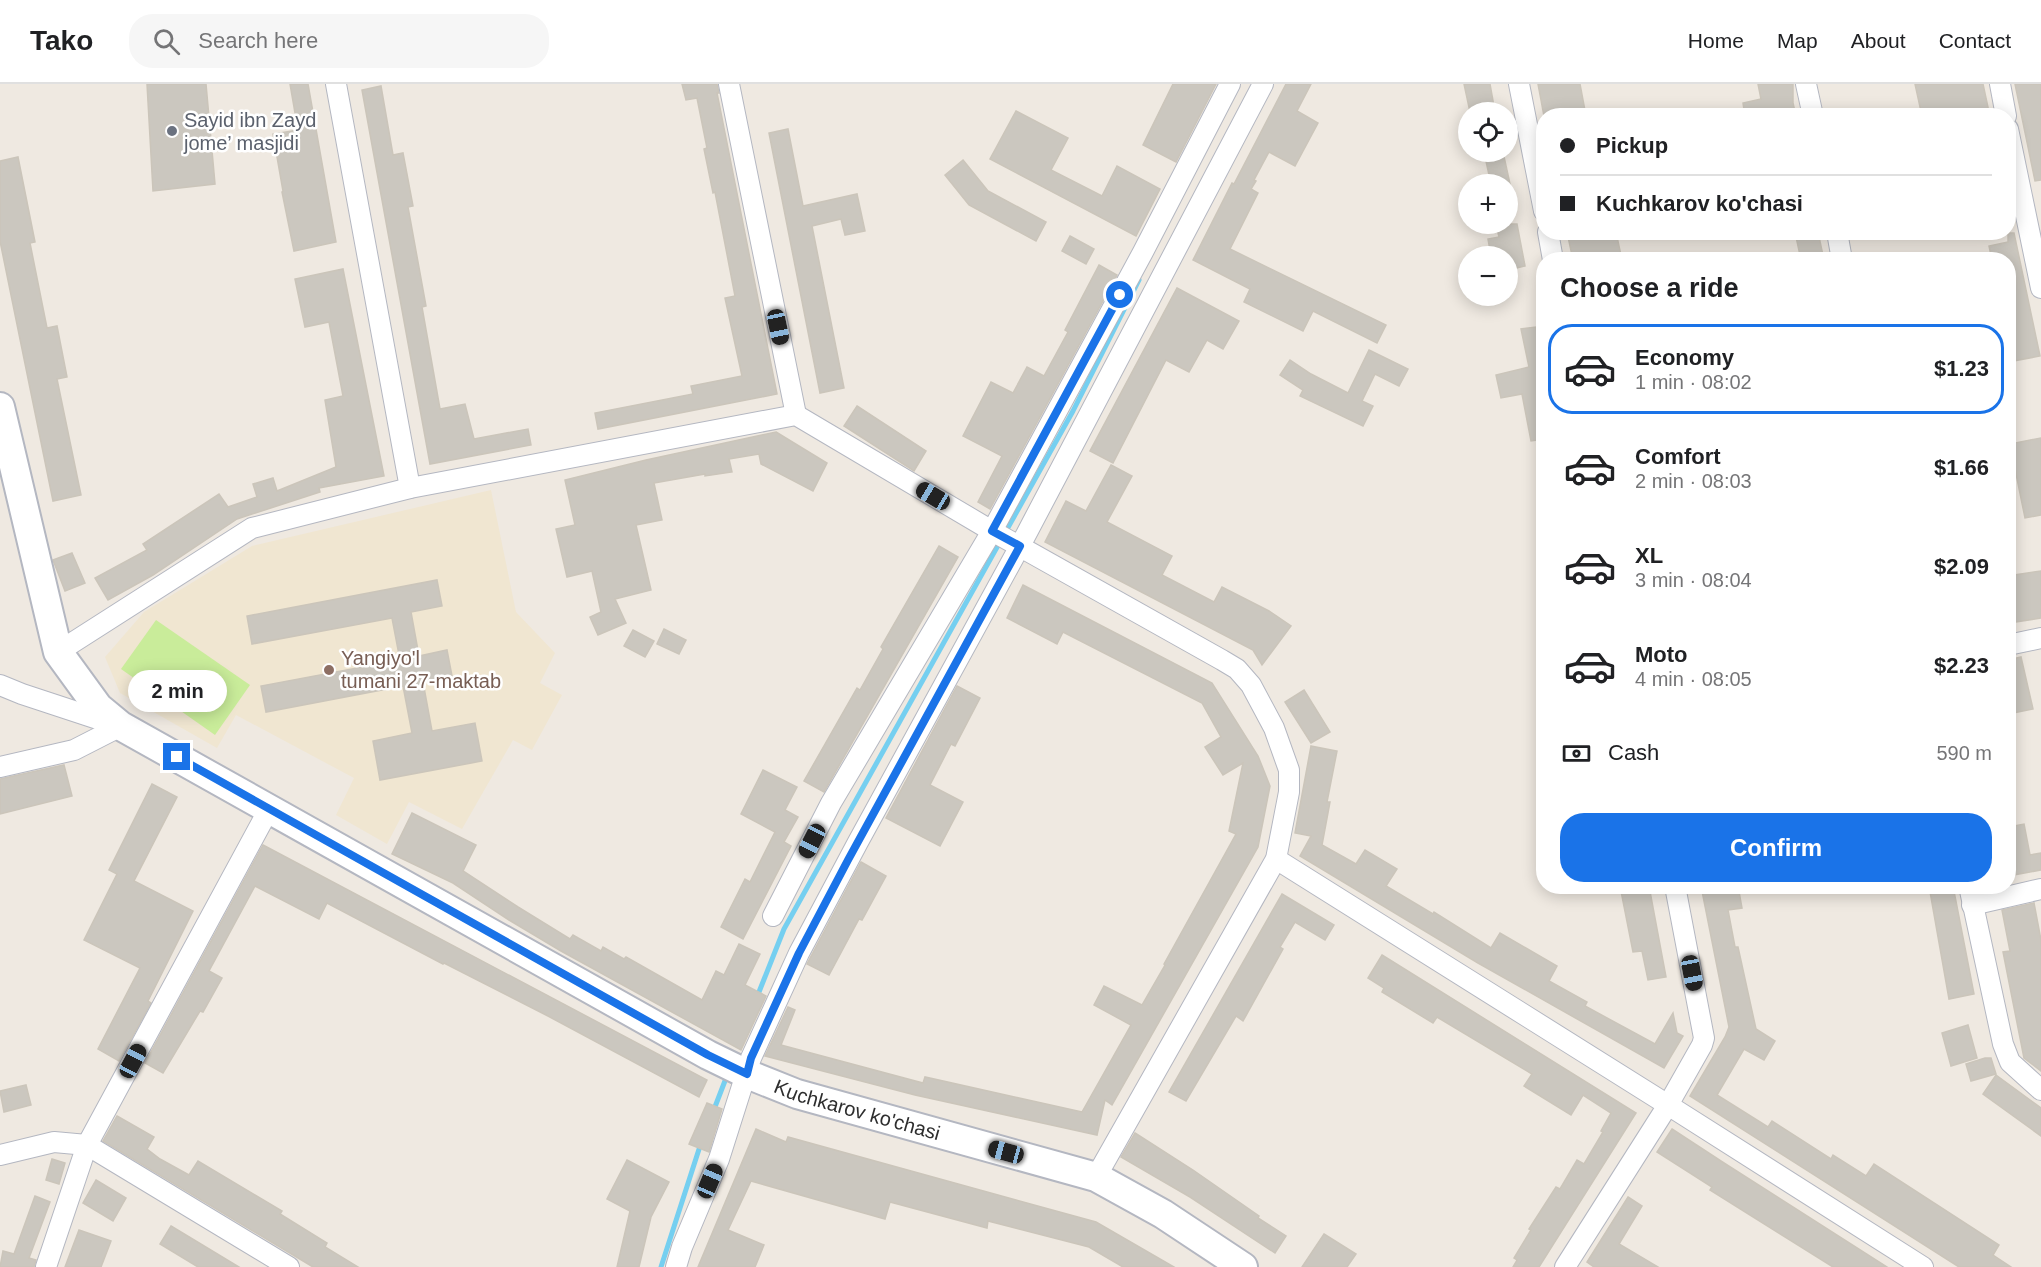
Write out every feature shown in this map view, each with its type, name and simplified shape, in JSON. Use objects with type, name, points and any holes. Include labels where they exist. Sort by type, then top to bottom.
[{"type":"main road","points":[[0,407],[58,652],[98,707],[121,726]]},
{"type":"main road","name":"Kuchkarov ko'chasi","points":[[121,726],[708,1055],[747,1074],[797,1094],[850,1110],[1096,1177],[1163,1214],[1243,1267]]},
{"type":"street","points":[[336,84],[410,488]]},
{"type":"street","points":[[729,84],[796,415]]},
{"type":"street","points":[[773,916],[831,803],[993,532],[1230,84]]},
{"type":"street","points":[[676,1267],[682,1247],[719,1159],[751,1058],[799,953],[1019,546],[1263,84]]},
{"type":"street","points":[[1519,84],[1536,170]]},
{"type":"street","points":[[1806,84],[1811,108]]},
{"type":"street","points":[[2000,84],[2004,108]]},
{"type":"street","points":[[2016,168],[2041,288]]},
{"type":"street","points":[[58,652],[252,528],[410,488],[796,415],[993,532],[1237,669],[1251,685],[1274,728],[1289,770],[1289,792],[1276,859],[1096,1177]]},
{"type":"street","points":[[2016,643],[2041,638]]},
{"type":"street","name":"Kuchkarov ko'chasi","points":[[0,685],[121,726]]},
{"type":"street","points":[[0,767],[74,750],[121,726]]},
{"type":"street","points":[[46,1267],[87,1145],[269,808]]},
{"type":"street","points":[[1276,859],[1923,1267]]},
{"type":"street","points":[[2016,892],[2041,889]]},
{"type":"street","points":[[1565,1267],[1668,1105],[1702,1045],[1704,1038],[1677,894]]},
{"type":"street","points":[[1991,894],[1971,896],[2002,1044],[2010,1062],[2041,1090]]},
{"type":"street","points":[[0,1155],[54,1142],[87,1145],[289,1267]]},
{"type":"shaded area","name":"Yangiyo'l tumani 27-maktab","points":[[491,490],[516,612],[555,653],[540,683],[562,695],[532,750],[513,740],[462,829],[409,802],[387,844],[336,815],[354,778],[236,715],[217,748],[120,693],[105,657],[144,612],[252,546]]},
{"type":"green space","points":[[156,620],[250,685],[215,735],[121,669]]},
{"type":"building","points":[[147,84],[206,84],[215,184],[153,191]]},
{"type":"building","points":[[290,84],[308,84],[336,242],[294,251],[273,134],[298,130]]},
{"type":"building","points":[[682,84],[717,84],[777,394],[598,429],[595,413],[693,394],[691,386],[742,376],[725,298],[735,296],[715,192],[713,193],[704,149],[707,148],[697,98],[686,100]]},
{"type":"building","points":[[1173,84],[1216,84],[1176,162],[1143,145]]},
{"type":"building","points":[[1286,84],[1311,84],[1297,111],[1318,123],[1295,166],[1269,152],[1251,189],[1258,193],[1230,249],[1386,325],[1377,343],[1313,311],[1303,331],[1244,302],[1250,289],[1193,260]]},
{"type":"building","points":[[1464,84],[1490,84],[1493,102],[1468,102]]},
{"type":"building","points":[[1538,84],[1580,84],[1584,108],[1542,108]]},
{"type":"building","points":[[1758,84],[1793,84],[1794,108],[1744,108],[1743,103],[1761,99]]},
{"type":"building","points":[[1915,84],[1983,84],[1988,108],[1920,108]]},
{"type":"building","points":[[2015,84],[2041,84],[2041,180],[2035,181]]},
{"type":"building","points":[[381,86],[393,155],[403,153],[413,206],[408,207],[426,306],[422,307],[440,409],[465,404],[474,439],[528,429],[531,445],[430,464],[362,90]]},
{"type":"building","points":[[1016,111],[1068,138],[1051,170],[1102,196],[1117,166],[1160,189],[1136,236],[990,159]]},
{"type":"building","points":[[788,129],[803,206],[857,194],[865,231],[845,235],[841,219],[812,226],[844,388],[820,393],[769,133]]},
{"type":"building","points":[[18,157],[35,242],[30,243],[47,328],[57,326],[67,377],[57,379],[81,495],[53,501],[0,241],[0,161]]},
{"type":"building","points":[[963,160],[988,191],[1046,222],[1036,241],[969,205],[945,175]]},
{"type":"building","points":[[1486,162],[1505,162],[1508,174],[1489,174]]},
{"type":"building","points":[[1518,229],[1525,266],[1518,268],[1518,246],[1489,246],[1488,239],[1499,237],[1498,234],[1518,234]]},
{"type":"building","points":[[1070,236],[1094,249],[1086,264],[1062,251]]},
{"type":"building","points":[[1569,240],[1618,240],[1620,252],[1571,252]]},
{"type":"building","points":[[1797,240],[1820,240],[1822,252],[1799,252]]},
{"type":"building","points":[[2008,240],[2015,240],[2040,356],[2016,360],[2016,252],[1990,252],[1989,246],[2008,242]]},
{"type":"building","points":[[1099,265],[1117,275],[990,509],[978,502],[1002,456],[963,436],[991,382],[1013,393],[1027,367],[1044,376],[1068,332],[1065,330]]},
{"type":"building","points":[[343,269],[384,476],[319,488],[320,492],[237,519],[153,575],[108,600],[95,578],[147,550],[143,544],[219,494],[228,507],[257,497],[253,484],[273,478],[277,491],[336,467],[325,400],[343,396],[329,322],[305,327],[295,279]]},
{"type":"building","points":[[1177,288],[1239,321],[1223,349],[1207,340],[1189,372],[1166,360],[1113,463],[1090,451]]},
{"type":"building","points":[[1536,327],[1536,440],[1531,441],[1522,394],[1501,398],[1496,375],[1529,367],[1521,329]]},
{"type":"building","points":[[1369,350],[1408,369],[1399,386],[1375,374],[1362,401],[1373,406],[1363,426],[1300,396],[1303,390],[1280,375],[1290,360],[1348,393]]},
{"type":"building","points":[[857,406],[926,451],[914,471],[844,426]]},
{"type":"building","points":[[776,432],[827,463],[813,491],[761,464],[759,454],[729,459],[732,472],[654,483],[662,520],[636,525],[651,590],[615,599],[626,623],[598,635],[590,617],[601,612],[592,571],[567,577],[556,529],[575,525],[565,480]]},
{"type":"building","points":[[2041,438],[2041,515],[2025,518],[2016,474],[2016,443]]},
{"type":"building","points":[[1111,465],[1132,476],[1107,522],[1172,556],[1162,575],[1214,602],[1222,587],[1269,611],[1291,626],[1262,665],[1253,650],[1045,542],[1066,501],[1086,511]]},
{"type":"building","points":[[939,546],[958,557],[824,792],[804,781],[857,688],[860,690],[883,649],[881,647]]},
{"type":"building","points":[[72,553],[85,583],[65,591],[53,560]]},
{"type":"building","points":[[2041,571],[2041,618],[2016,622],[2016,575]]},
{"type":"building","points":[[437,580],[442,606],[411,612],[419,656],[447,650],[452,676],[423,682],[432,731],[475,723],[482,761],[380,780],[373,741],[412,733],[403,686],[266,712],[261,686],[400,660],[392,618],[252,644],[247,616]]},
{"type":"building","points":[[1023,585],[1212,683],[1258,756],[1270,786],[1258,847],[1112,1105],[1105,1100],[1097,1135],[915,1095],[765,1056],[788,1007],[795,1010],[781,1045],[923,1083],[925,1077],[1082,1112],[1131,1025],[1094,1005],[1104,986],[1142,1005],[1165,965],[1236,834],[1229,831],[1243,763],[1223,775],[1205,747],[1221,737],[1202,703],[1063,632],[1057,644],[1007,618]]},
{"type":"building","points":[[664,629],[686,640],[679,654],[657,644]]},
{"type":"building","points":[[633,630],[654,641],[645,657],[624,646]]},
{"type":"building","points":[[2021,657],[2033,709],[2016,712],[2016,658]]},
{"type":"building","points":[[957,686],[980,698],[955,746],[951,744],[930,785],[963,802],[940,846],[886,818]]},
{"type":"building","points":[[1304,690],[1330,732],[1311,743],[1285,702]]},
{"type":"building","points":[[1311,746],[1337,751],[1327,802],[1330,802],[1322,845],[1356,864],[1365,850],[1397,869],[1386,886],[1433,914],[1434,912],[1491,948],[1500,933],[1557,966],[1549,981],[1587,1002],[1585,1006],[1655,1044],[1673,1013],[1677,1033],[1683,1036],[1664,1068],[1478,963],[1300,856],[1311,836],[1295,833]]},
{"type":"building","points":[[64,765],[72,796],[0,814],[0,779]]},
{"type":"building","points":[[763,770],[797,787],[785,810],[798,817],[784,842],[791,846],[743,939],[721,927],[745,879],[750,882],[775,832],[741,814]]},
{"type":"building","points":[[152,784],[177,797],[134,881],[193,911],[148,1001],[151,1003],[119,1061],[98,1049],[140,968],[84,940],[117,874],[109,870]]},
{"type":"building","points":[[412,813],[476,845],[463,871],[518,907],[570,939],[573,935],[601,951],[603,947],[624,959],[626,957],[702,1000],[716,971],[724,975],[739,944],[760,954],[745,985],[766,996],[741,1050],[561,951],[453,883],[392,854]]},
{"type":"building","points":[[2024,824],[2030,855],[2041,853],[2041,870],[2016,875],[2016,826]]},
{"type":"building","points":[[263,845],[707,1080],[699,1097],[548,1016],[327,903],[319,919],[255,886],[209,971],[222,978],[203,1012],[200,1011],[163,1073],[145,1063]]},
{"type":"building","points":[[861,862],[886,876],[862,920],[859,919],[829,975],[807,964]]},
{"type":"building","points":[[1282,894],[1334,925],[1325,940],[1295,922],[1280,947],[1283,949],[1243,1021],[1236,1016],[1186,1101],[1169,1092]]},
{"type":"building","points":[[1622,894],[1650,894],[1666,977],[1648,980],[1642,951],[1633,952]]},
{"type":"building","points":[[1703,894],[1739,894],[1742,908],[1728,910],[1735,947],[1738,947],[1756,1029],[1775,1041],[1764,1060],[1744,1049],[1717,1095],[1768,1127],[1772,1121],[1831,1159],[1833,1155],[1866,1176],[1874,1164],[1999,1245],[1993,1255],[2011,1267],[1959,1267],[1690,1096],[1729,1027]]},
{"type":"building","points":[[1930,894],[1955,894],[1974,994],[1949,999]]},
{"type":"building","points":[[2034,903],[2041,940],[2041,1071],[2024,1058],[2003,952],[2010,951],[2002,910]]},
{"type":"building","points":[[1382,955],[1636,1113],[1539,1267],[1513,1267],[1517,1260],[1514,1258],[1531,1230],[1529,1229],[1556,1187],[1560,1189],[1577,1160],[1584,1164],[1603,1132],[1601,1131],[1611,1113],[1583,1095],[1571,1115],[1524,1086],[1532,1074],[1437,1017],[1433,1023],[1382,992],[1384,988],[1368,978]]},
{"type":"building","points":[[1968,1025],[1977,1058],[1951,1066],[1942,1033]]},
{"type":"building","points":[[1991,1058],[1996,1074],[1971,1081],[1966,1064]]},
{"type":"building","points":[[1996,1075],[2041,1108],[2041,1136],[1983,1094]]},
{"type":"building","points":[[26,1085],[31,1105],[4,1112],[0,1091]]},
{"type":"building","points":[[707,1103],[722,1109],[709,1152],[689,1144]]},
{"type":"building","points":[[117,1116],[154,1137],[147,1149],[160,1159],[189,1175],[198,1161],[282,1211],[280,1214],[327,1243],[325,1247],[358,1267],[313,1267],[103,1141]]},
{"type":"building","points":[[756,1129],[786,1142],[788,1137],[1096,1222],[1174,1267],[1123,1267],[1089,1247],[988,1221],[987,1228],[890,1202],[885,1219],[751,1181],[728,1230],[764,1245],[755,1267],[698,1267]]},
{"type":"building","points":[[1672,1129],[1887,1267],[1833,1267],[1710,1190],[1712,1187],[1657,1152]]},
{"type":"building","points":[[1135,1133],[1193,1170],[1286,1236],[1275,1253],[1190,1197],[1121,1157]]},
{"type":"building","points":[[52,1159],[65,1163],[59,1184],[46,1180]]},
{"type":"building","points":[[627,1160],[669,1182],[651,1217],[639,1267],[617,1267],[630,1211],[607,1199]]},
{"type":"building","points":[[96,1180],[126,1198],[113,1221],[83,1203]]},
{"type":"building","points":[[35,1196],[50,1202],[29,1258],[36,1260],[34,1267],[0,1267],[3,1251],[14,1254]]},
{"type":"building","points":[[1628,1197],[1642,1206],[1619,1244],[1658,1267],[1594,1267],[1587,1262]]},
{"type":"building","points":[[171,1226],[239,1267],[198,1267],[160,1244]]},
{"type":"building","points":[[79,1230],[111,1241],[101,1267],[65,1267]]},
{"type":"building","points":[[1324,1234],[1356,1254],[1347,1267],[1302,1267]]},
{"type":"waterway","points":[[757,997],[784,929],[1073,411],[1139,280]]},
{"type":"waterway","points":[[713,1112],[728,1073]]},
{"type":"waterway","points":[[661,1267],[701,1143]]},
{"type":"place","name":"Sayid ibn Zayd jome’ masjidi","points":[[172,131]]},
{"type":"place","name":"Yangiyo'l tumani 27-maktab","points":[[329,670]]},
{"type":"route","points":[[177,757],[708,1055],[747,1074],[751,1058],[799,953],[1020,546],[992,531],[1120,295]]}]
